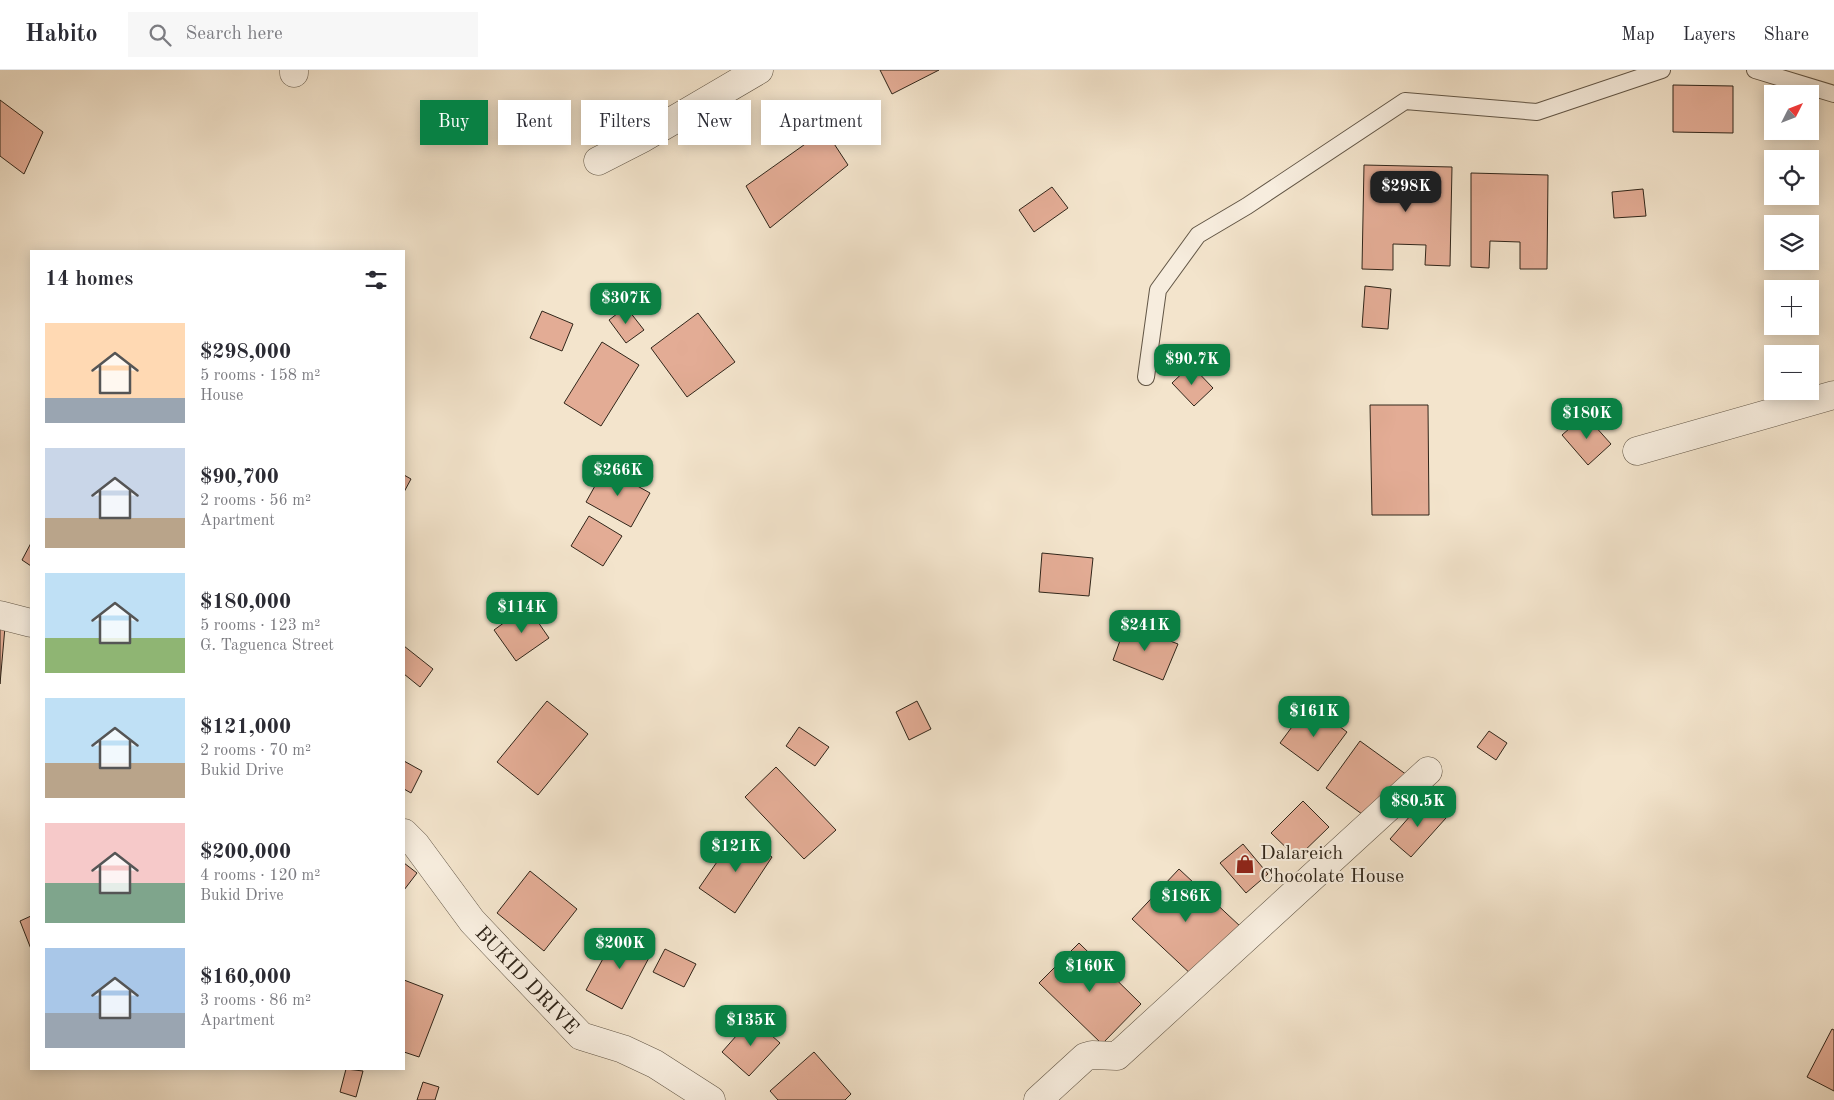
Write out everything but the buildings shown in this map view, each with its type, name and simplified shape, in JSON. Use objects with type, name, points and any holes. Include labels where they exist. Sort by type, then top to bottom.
[{"type":"street","points":[[598,161],[643,138],[759,70]]},
{"type":"street","points":[[1637,450],[1834,395]]},
{"type":"street","points":[[0,615],[30,624]]},
{"type":"street","points":[[1038,1100],[1085,1057],[1092,1055],[1117,1056],[1428,771]]},
{"type":"street","name":"BUKID DRIVE","points":[[405,834],[416,845],[472,921],[581,1036],[623,1049],[655,1064],[711,1100]]},
{"type":"lane","points":[[1146,377],[1158,290],[1198,235],[1247,206],[1405,101],[1537,112],[1662,70]]},
{"type":"lane","points":[[1755,70],[1834,94]]},
{"type":"place","name":"Dalareich Chocolate House","points":[[1245,864]]}]
